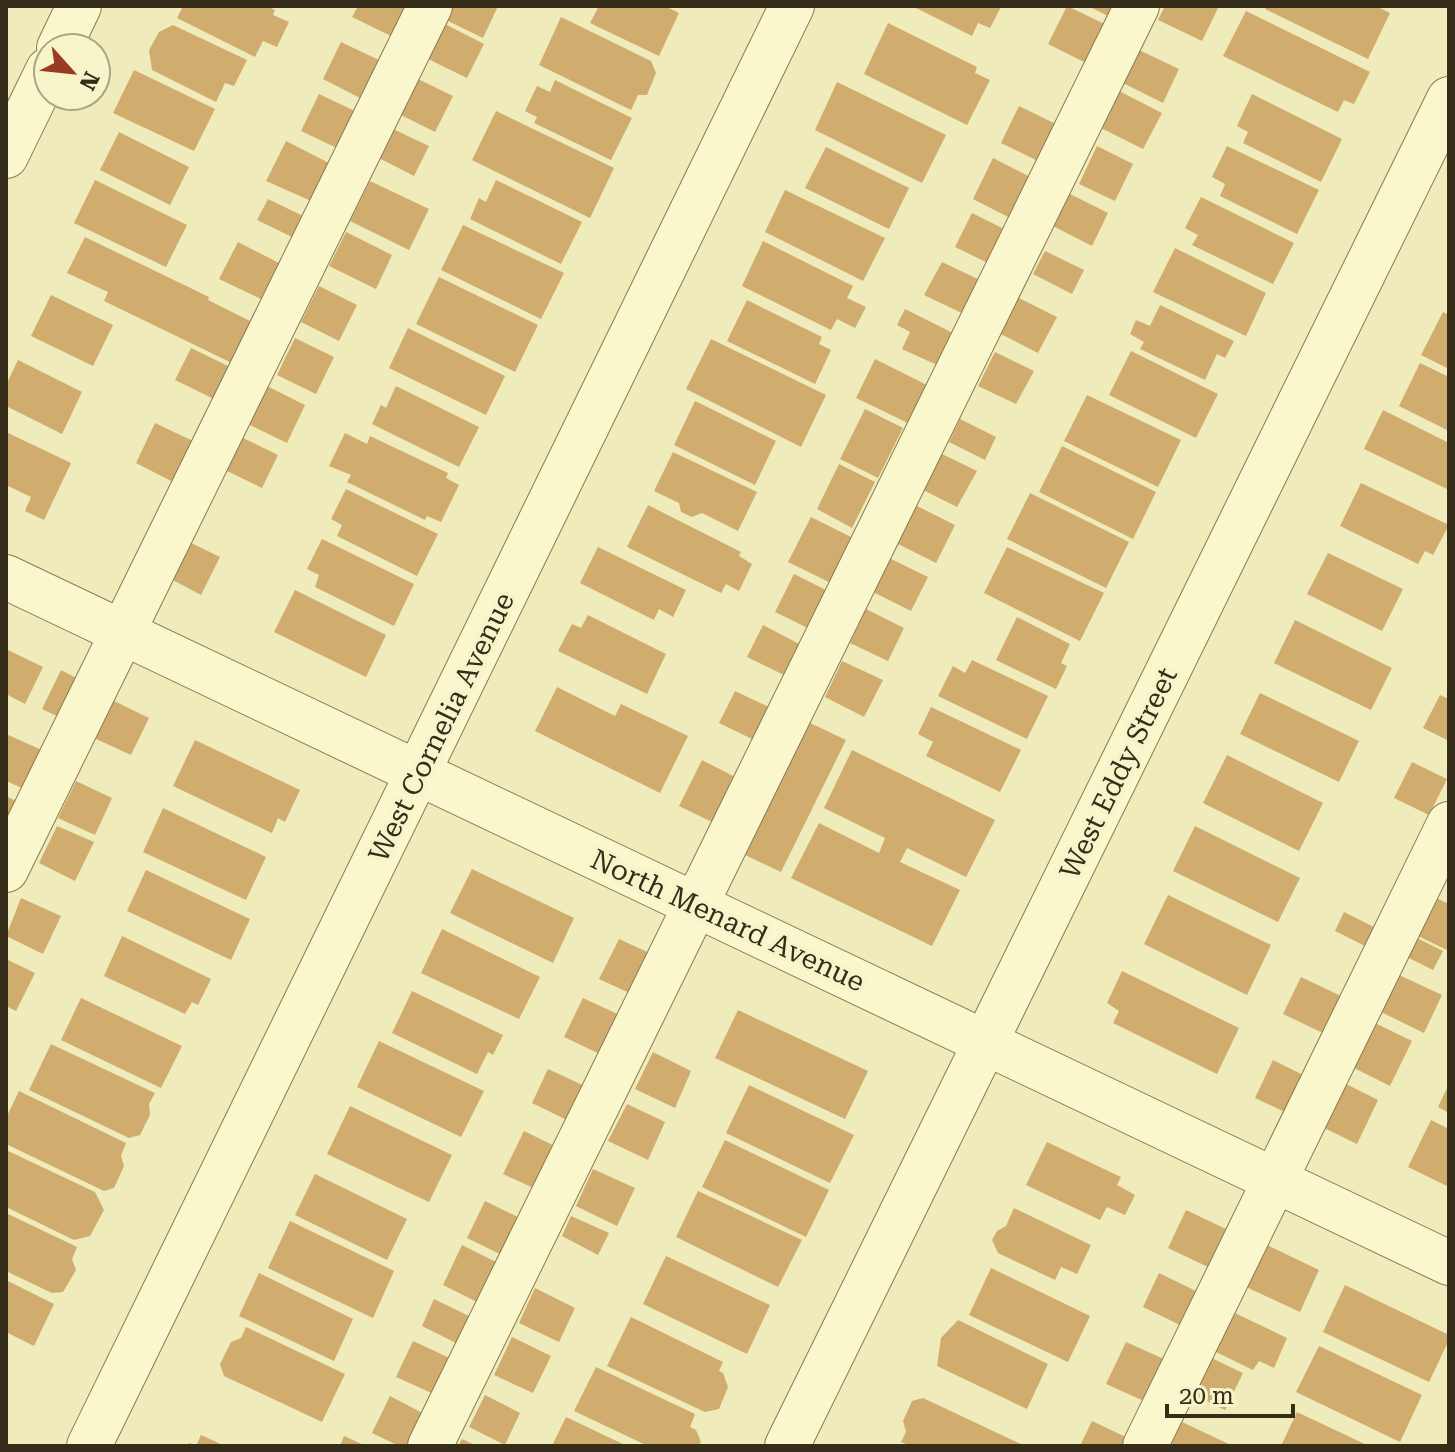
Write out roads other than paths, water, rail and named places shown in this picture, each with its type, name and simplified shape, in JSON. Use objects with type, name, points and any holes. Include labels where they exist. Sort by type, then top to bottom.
[{"type":"street","points":[[67,32],[79,6]]},
{"type":"street","points":[[6,870],[430,6]]},
{"type":"street","name":"West Cornelia Avenue","points":[[89,1446],[792,6]]},
{"type":"street","points":[[430,1446],[1137,6]]},
{"type":"street","name":"West Eddy Street","points":[[787,1446],[1449,99]]},
{"type":"street","points":[[6,156],[32,103]]},
{"type":"street","name":"North Menard Avenue","points":[[6,577],[1449,1263]]},
{"type":"street","points":[[1145,1446],[1449,824]]}]
